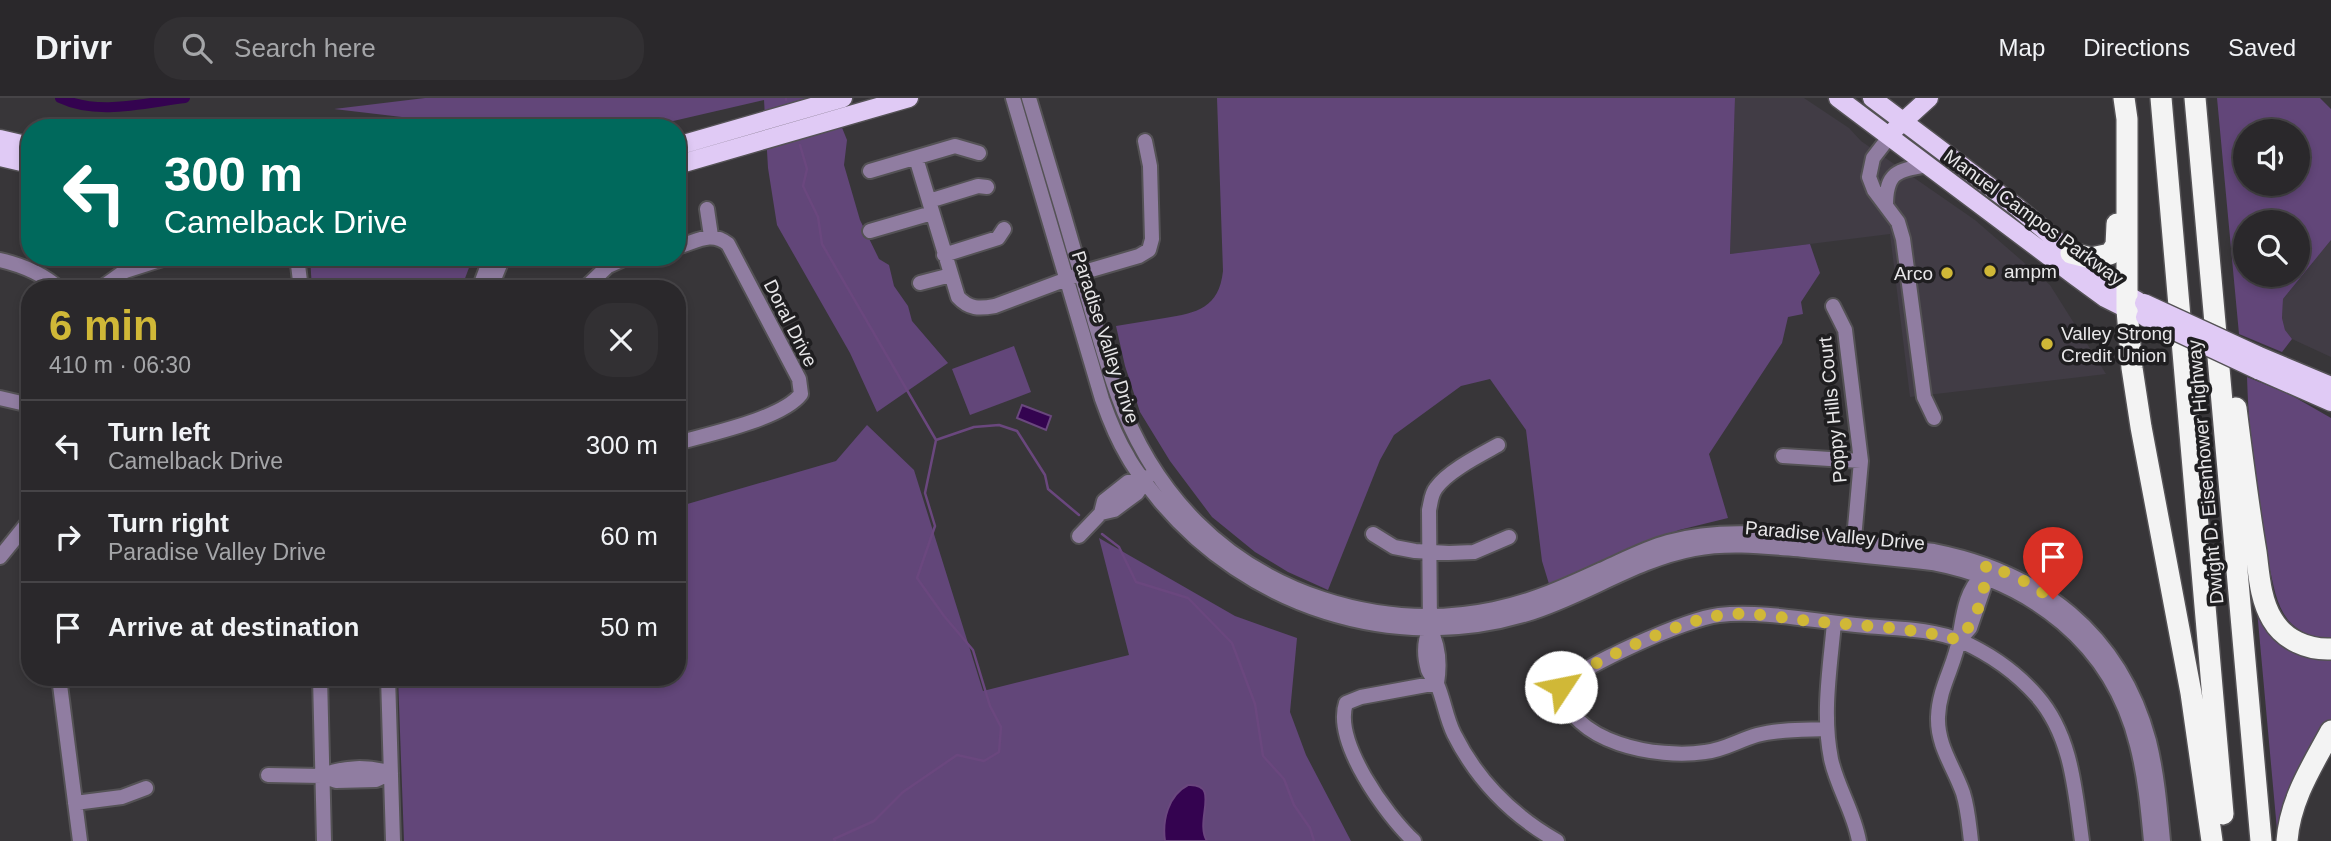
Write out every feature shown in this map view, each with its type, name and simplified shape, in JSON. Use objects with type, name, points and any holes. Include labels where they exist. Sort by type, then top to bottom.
[{"type":"highway","name":"Dwight D. Eisenhower Highway","points":[[2161,98],[2225,841]]},
{"type":"highway","name":"Dwight D. Eisenhower Highway","points":[[2195,98],[2261,841]]},
{"type":"highway","points":[[2071,253],[2091,258],[2103,257],[2114,250],[2116,245],[2124,100]]},
{"type":"highway","points":[[2124,100],[2136,307],[2136,400],[2191,693],[2213,841]]},
{"type":"highway","points":[[2215,323],[2234,396],[2266,607],[2273,622],[2285,635],[2302,645],[2331,649]]},
{"type":"highway","points":[[2287,841],[2291,814],[2299,791],[2331,731]]},
{"type":"main road","points":[[686,143],[843,98]]},
{"type":"main road","points":[[686,162],[909,98]]},
{"type":"main road","name":"Manuel Campos Parkway","points":[[1839,98],[2075,276],[2257,362],[2331,402]]},
{"type":"main road","name":"Manuel Campos Parkway","points":[[1872,98],[2018,208],[2136,307]]},
{"type":"main road","points":[[1903,121],[1909,98]]},
{"type":"main road","points":[[1890,136],[1929,98]]},
{"type":"main road","points":[[0,139],[21,144]]},
{"type":"main road","points":[[0,157],[21,162]]},
{"type":"main road","name":"Manuel Campos Parkway","points":[[2257,362],[2331,386]]},
{"type":"street","name":"Paradise Valley Drive","points":[[1013,98],[1113,429],[1129,459],[1226,547],[1284,584],[1310,595],[1349,607],[1430,622],[1483,624],[1527,614],[1645,563],[1695,548],[1741,545],[1853,549],[1985,570],[2028,583],[2053,599],[2089,631],[2122,676],[2134,698],[2155,768],[2163,841]]},
{"type":"street","name":"Paradise Valley Drive","points":[[1029,98],[1118,395],[1149,476]]},
{"type":"street","points":[[1890,136],[1873,158],[1869,171],[1874,190],[1898,222],[1903,239],[1924,397],[1934,418]]},
{"type":"street","points":[[916,158],[958,297],[964,304],[974,308],[995,306],[1066,279],[1139,256],[1149,250],[1152,239],[1150,166],[1145,141]]},
{"type":"street","points":[[870,171],[955,146],[979,153]]},
{"type":"street","points":[[1886,206],[1887,187],[1894,174],[1929,165]]},
{"type":"street","points":[[870,231],[978,186],[987,187]]},
{"type":"street","points":[[686,244],[711,236],[707,209]]},
{"type":"street","points":[[944,255],[998,238],[1004,229]]},
{"type":"street","name":"Doral Drive","points":[[686,440],[752,421],[790,405],[801,394],[799,379],[727,244],[720,238],[711,236]]},
{"type":"street","points":[[0,260],[21,265]]},
{"type":"street","points":[[22,266],[48,280]]},
{"type":"street","points":[[112,280],[125,271],[141,266]]},
{"type":"street","points":[[597,280],[610,266]]},
{"type":"street","points":[[920,284],[951,275]]},
{"type":"street","name":"Poppy Hills Court","points":[[1833,306],[1845,330],[1861,461],[1853,549]]},
{"type":"street","points":[[0,398],[21,403]]},
{"type":"street","points":[[1498,446],[1478,456],[1437,487],[1431,497],[1430,622],[1425,640],[1428,672],[1437,683],[1454,733],[1467,758],[1511,809],[1557,841]]},
{"type":"street","points":[[1783,456],[1861,461]]},
{"type":"street","points":[[1079,536],[1101,513],[1104,501],[1128,482],[1149,476]]},
{"type":"street","points":[[2,551],[21,530]]},
{"type":"street","points":[[1373,534],[1394,547],[1430,552],[1474,552],[1509,537]]},
{"type":"street","name":"Paradise Valley Drive","points":[[1985,570],[2062,623],[2094,657],[2110,680],[2137,744],[2151,841]]},
{"type":"street","points":[[1971,841],[1967,808],[1962,791],[1945,757],[1938,719],[1944,684],[1959,640],[1960,624],[1973,584],[1985,570]]},
{"type":"street","points":[[1827,729],[1756,735],[1708,752],[1662,754],[1615,743],[1593,732],[1572,713],[1562,696],[1561,687],[1579,672],[1696,620],[1733,614],[1924,632],[1959,640],[2008,668],[2040,699],[2048,712],[2060,733],[2069,758],[2081,841]]},
{"type":"street","points":[[1835,623],[1827,729],[1837,781],[1859,841]]},
{"type":"street","points":[[1414,841],[1394,820],[1372,788],[1349,741],[1343,724],[1343,713],[1346,703],[1361,697],[1437,683]]},
{"type":"street","points":[[60,686],[80,841]]},
{"type":"street","points":[[320,686],[324,841]]},
{"type":"street","points":[[388,686],[393,841]]},
{"type":"street","points":[[268,775],[322,776],[336,769],[376,768],[391,773]]},
{"type":"street","points":[[75,803],[122,797],[146,788]]},
{"type":"shaded area","points":[[425,98],[830,98],[847,140],[844,165],[860,220],[879,259],[889,265],[894,286],[908,306],[912,321],[948,363],[877,412],[850,353],[777,225],[768,168],[764,100],[682,119],[419,119],[334,109]]},
{"type":"shaded area","points":[[1217,98],[1735,98],[1730,254],[1810,244],[1820,273],[1801,302],[1803,314],[1788,317],[1782,343],[1709,454],[1728,518],[1679,530],[1549,584],[1542,561],[1526,430],[1490,379],[1461,386],[1394,435],[1380,460],[1328,590],[1288,572],[1255,552],[1212,517],[1170,461],[1140,412],[1116,326],[1187,314],[1204,306],[1217,293],[1223,271]]},
{"type":"shaded area","points":[[1735,98],[1804,98],[1975,220],[2050,285],[2106,374],[1910,397],[1890,234],[1730,254]]},
{"type":"shaded area","points":[[2217,98],[2320,98],[2331,109],[2331,240],[2310,266],[2310,210],[2233,210],[2233,270]]},
{"type":"shaded area","points":[[2331,240],[2331,357],[2292,339],[2285,330],[2282,318],[2283,299],[2293,287],[2310,287],[2310,266]]},
{"type":"shaded area","points":[[311,266],[470,266],[464,280],[311,280]]},
{"type":"shaded area","points":[[2235,287],[2293,287],[2283,299],[2282,318],[2285,330],[2292,339],[2282,352],[2239,334]]},
{"type":"shaded area","points":[[1014,346],[1031,392],[970,415],[952,369]]},
{"type":"shaded area","points":[[2247,377],[2289,394],[2331,418],[2331,640],[2297,629],[2288,620],[2278,601],[2264,542],[2257,495]]},
{"type":"shaded area","points":[[1022,405],[1051,416],[1046,430],[1017,418]]},
{"type":"shaded area","points":[[867,425],[914,470],[983,691],[1129,655],[1099,538],[1235,616],[1297,638],[1290,712],[1306,755],[1351,841],[404,841],[398,686],[686,686],[686,504],[836,461]]},
{"type":"shaded area","points":[[2256,599],[2266,617],[2331,654],[2331,721],[2278,841]]},
{"type":"shaded area","points":[[1188,785],[1198,786],[1206,796],[1203,823],[1207,841],[1165,841],[1168,809],[1181,789]]},
{"type":"waterway","points":[[60,98],[105,107],[185,98]]},
{"type":"waterway","points":[[800,145],[807,169],[803,186],[818,217],[822,244],[936,440],[925,493],[935,526],[917,578],[973,650],[990,706],[1001,727],[999,752],[984,761],[957,755],[903,792],[874,821],[834,839],[835,841]]},
{"type":"waterway","points":[[936,440],[974,427],[999,425],[1017,431],[1045,475],[1048,489],[1079,515]]},
{"type":"waterway","points":[[1102,534],[1119,547],[1136,582],[1188,598],[1232,643],[1255,704],[1263,756],[1284,779],[1294,805],[1310,828],[1314,841]]},
{"type":"place","name":"ampm","points":[[1990,271]]},
{"type":"place","name":"Arco","points":[[1947,273]]},
{"type":"place","name":"Valley Strong Credit Union","points":[[2047,344]]},
{"type":"route","points":[[1561,687],[1579,672],[1676,627],[1716,615],[1750,615],[1924,632],[1959,640],[1970,628],[1984,587],[1983,575],[1987,564],[2028,583],[2053,599]]}]
